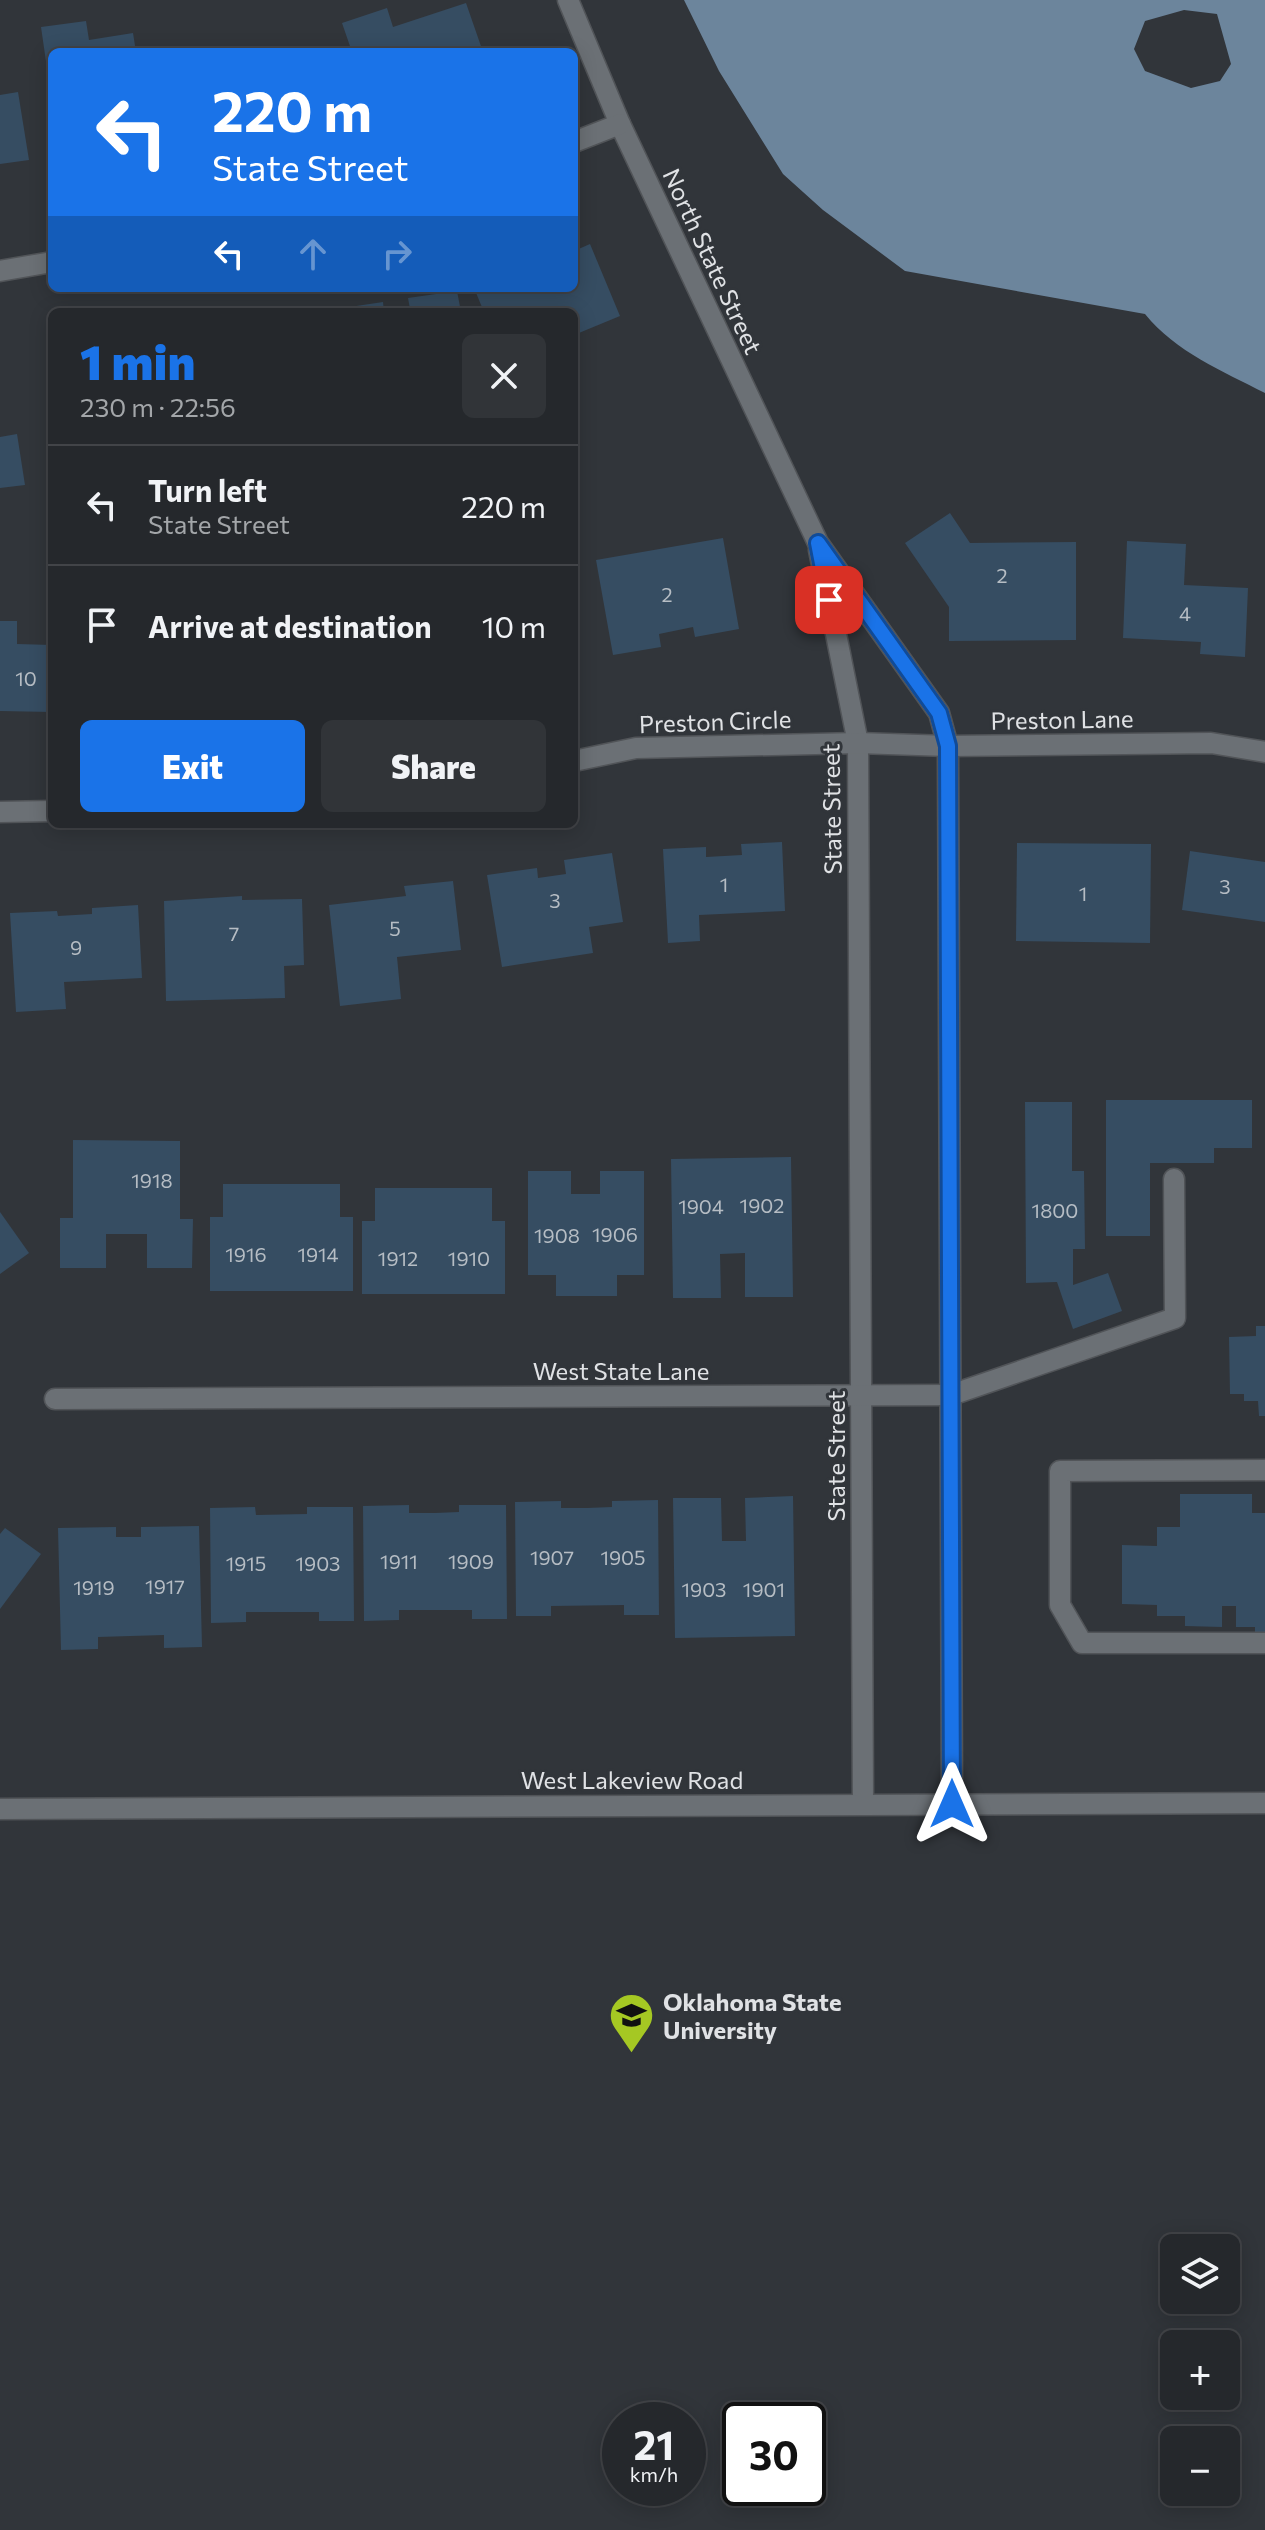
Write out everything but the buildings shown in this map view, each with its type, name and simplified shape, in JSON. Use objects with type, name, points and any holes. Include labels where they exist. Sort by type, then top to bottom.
[{"type":"street","name":"North State Street","points":[[568,0],[620,124],[818,543]]},
{"type":"street","points":[[578,140],[620,124]]},
{"type":"street","points":[[0,271],[48,263]]},
{"type":"street","points":[[818,543],[939,713],[948,746],[952,1804]]},
{"type":"street","name":"State Street","points":[[818,543],[858,743],[863,1804]]},
{"type":"street","name":"Preston Lane","points":[[858,743],[948,746],[1211,743],[1265,752]]},
{"type":"street","name":"Preston Circle","points":[[578,760],[636,748],[858,743]]},
{"type":"street","points":[[0,812],[48,811]]},
{"type":"street","name":"West State Lane","points":[[55,1399],[951,1395],[1175,1318],[1174,1179]]},
{"type":"street","points":[[1265,1470],[1060,1471],[1060,1605],[1082,1643],[1265,1643]]},
{"type":"street","name":"West Lakeview Road","points":[[0,1809],[1265,1803]]},
{"type":"water","points":[[684,0],[1265,0],[1265,393],[1185,350],[1145,314],[905,271],[823,210],[783,174],[719,71]],"holes":[[[1184,10],[1217,14],[1231,64],[1220,81],[1191,88],[1145,71],[1134,49],[1145,21]]]},
{"type":"place","name":"Oklahoma State University","points":[[632,2054]]},
{"type":"route","points":[[829,600],[818,543],[939,713],[948,746],[952,1804]]}]
